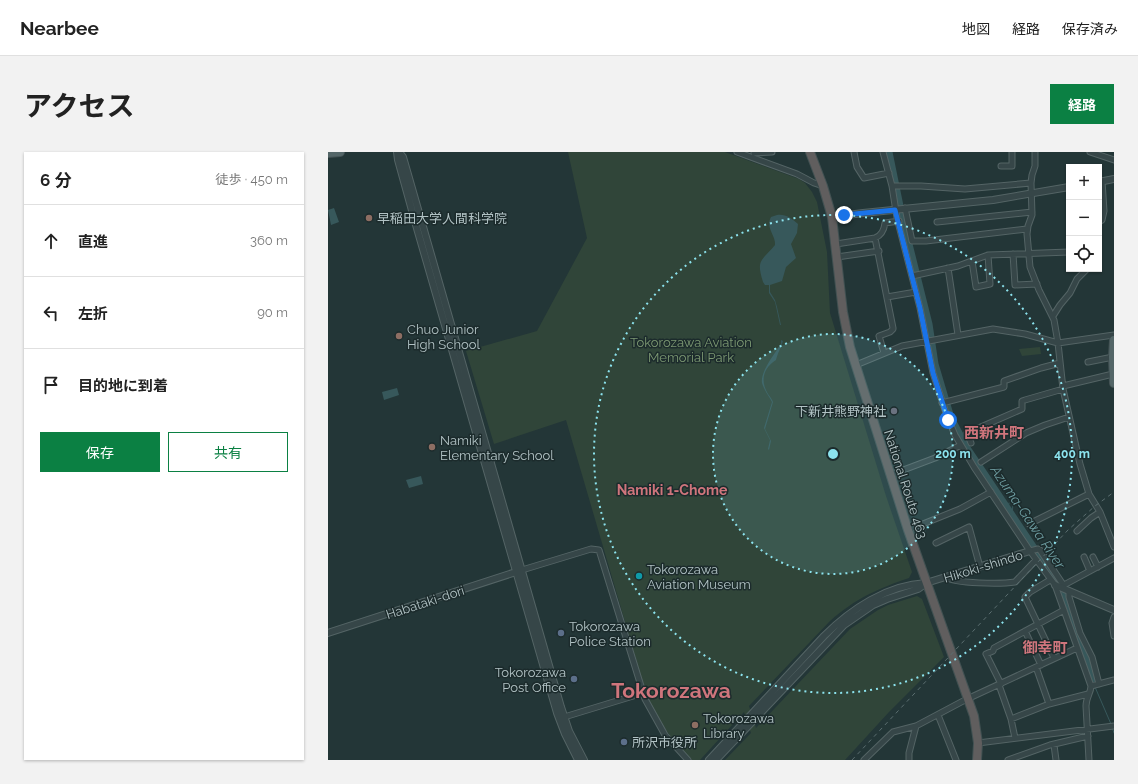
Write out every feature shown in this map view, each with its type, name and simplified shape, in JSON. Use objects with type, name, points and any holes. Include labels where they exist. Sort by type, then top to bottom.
[{"type":"highway","points":[[810,152],[824,186]]},
{"type":"highway","name":"National Route 463","points":[[824,186],[832,217],[846,327],[856,365],[908,530],[969,698],[976,724],[978,743],[977,760]]},
{"type":"main road","points":[[328,152],[340,152]]},
{"type":"main road","points":[[1114,340],[1114,383]]},
{"type":"street","points":[[398,152],[403,157],[522,570],[565,734],[578,760]]},
{"type":"street","points":[[398,152],[398,160],[416,225],[515,572],[562,718],[584,760]]},
{"type":"street","points":[[737,152],[824,186]]},
{"type":"street","points":[[754,154],[772,152]]},
{"type":"street","points":[[854,152],[857,167],[864,178],[888,173]]},
{"type":"street","points":[[883,152],[888,173],[895,186],[912,241],[932,241],[1027,229]]},
{"type":"street","points":[[1001,166],[1012,166],[1012,152]]},
{"type":"street","points":[[1035,152],[1035,166],[1032,175],[1030,194],[1032,212],[1027,229],[1030,267],[1053,316],[1058,343],[1063,388],[1080,464],[1089,494],[1100,512],[1114,547]]},
{"type":"street","points":[[1090,152],[1114,160]]},
{"type":"street","points":[[1102,182],[1114,179]]},
{"type":"street","points":[[895,186],[965,189],[1031,183]]},
{"type":"street","points":[[832,217],[993,200],[1066,188]]},
{"type":"street","points":[[1102,192],[1104,211],[1102,220]]},
{"type":"street","points":[[901,209],[899,221],[915,275],[916,292],[930,340],[933,373],[945,402],[950,425],[991,492],[1033,550],[1040,550],[1062,583],[1059,587],[1064,610],[1077,648],[1095,685]]},
{"type":"street","points":[[937,222],[1032,212]]},
{"type":"street","points":[[836,244],[876,238],[882,232],[885,223],[899,221]]},
{"type":"street","points":[[876,238],[893,329],[890,332],[879,336],[878,339],[884,353]]},
{"type":"street","points":[[837,257],[879,251]]},
{"type":"street","points":[[915,275],[958,266],[988,255],[1066,252]]},
{"type":"street","points":[[1013,254],[1015,285],[1037,284]]},
{"type":"street","points":[[972,261],[976,287],[990,284],[988,255]]},
{"type":"street","points":[[948,268],[958,334]]},
{"type":"street","points":[[1053,316],[1070,292],[1077,279],[1084,272]]},
{"type":"street","points":[[887,297],[916,292]]},
{"type":"street","points":[[856,365],[902,346],[958,334],[995,329],[1025,334],[1058,343],[1114,335]]},
{"type":"street","points":[[1088,362],[1113,357]]},
{"type":"street","points":[[945,402],[1004,387],[1004,381],[1060,363]]},
{"type":"street","points":[[971,443],[967,433],[1022,409],[1022,401],[1113,374]]},
{"type":"street","points":[[981,462],[1026,433],[1070,417]]},
{"type":"street","points":[[890,475],[935,458],[961,445]]},
{"type":"street","points":[[908,530],[960,509],[991,492]]},
{"type":"street","points":[[1029,524],[1089,494]]},
{"type":"street","points":[[1077,531],[1090,518],[1100,512]]},
{"type":"street","points":[[936,543],[969,528],[980,567]]},
{"type":"street","points":[[522,570],[591,549],[599,550],[648,707],[665,735],[688,760]]},
{"type":"street","name":"Hikoki-shindo","points":[[926,583],[1033,550],[1036,560],[1050,580],[1059,587],[1114,610]]},
{"type":"street","points":[[1084,557],[1090,572]]},
{"type":"street","points":[[1094,557],[1098,567]]},
{"type":"street","points":[[1059,587],[1114,558]]},
{"type":"street","points":[[946,577],[952,580],[992,584],[1015,582],[1036,560]]},
{"type":"street","name":"Habataki-dori","points":[[328,633],[522,570]]},
{"type":"street","points":[[1050,580],[1025,597],[1054,658]]},
{"type":"street","points":[[708,760],[839,622],[860,606],[882,595],[916,584],[926,583]]},
{"type":"street","points":[[716,760],[844,625],[873,605],[918,589],[926,583]]},
{"type":"street","points":[[1069,591],[1069,596],[1080,633],[1092,657],[1095,685]]},
{"type":"street","points":[[1014,738],[1011,719],[1000,684],[986,654],[1064,610]]},
{"type":"street","points":[[1114,617],[1112,624],[1114,636]]},
{"type":"street","points":[[1025,631],[1038,666],[1049,704]]},
{"type":"street","points":[[864,760],[892,732],[916,726],[969,698],[1077,648]]},
{"type":"street","points":[[1089,760],[1086,698],[1095,685],[1114,680]]},
{"type":"street","points":[[562,718],[643,693]]},
{"type":"street","points":[[1011,719],[1049,704],[1088,694]]},
{"type":"street","points":[[938,715],[956,760]]},
{"type":"street","points":[[909,760],[909,753],[916,726]]},
{"type":"street","points":[[978,743],[1112,727]]},
{"type":"street","points":[[1008,760],[1050,745],[1088,736]]},
{"type":"street","points":[[1054,745],[1056,760]]},
{"type":"green space","name":"Tokorozawa Aviation Memorial Park","points":[[568,152],[725,152],[799,179],[805,183],[817,202],[827,252],[830,313],[886,496],[912,572],[909,578],[887,586],[858,600],[830,621],[749,706],[756,728],[850,629],[888,605],[917,596],[922,599],[944,657],[889,712],[845,760],[725,760],[751,733],[744,712],[700,760],[692,760],[664,728],[645,690],[566,420],[494,444],[466,351],[537,331],[587,238]]},
{"type":"green space","points":[[1040,347],[1041,354],[1022,356],[1019,349]]},
{"type":"water","points":[[334,208],[339,222],[331,225],[328,210]]},
{"type":"water","points":[[777,215],[788,217],[798,224],[797,233],[791,244],[796,258],[786,267],[782,281],[770,285],[770,292],[775,300],[781,325],[775,302],[769,293],[769,285],[765,285],[763,282],[760,269],[761,261],[775,245],[769,221],[771,217]]},
{"type":"water","points":[[781,340],[783,341],[776,360],[768,367],[764,375],[764,384],[773,402],[765,429],[771,441],[769,450],[770,440],[764,428],[772,402],[765,391],[762,379],[768,363],[781,344]]},
{"type":"water","points":[[397,388],[399,395],[384,400],[382,392]]},
{"type":"water","points":[[421,476],[423,484],[409,488],[406,480]]},
{"type":"waterway","name":"Azuma-Gawa River","points":[[889,152],[902,216],[929,324],[935,364],[951,418],[967,448],[1055,579],[1067,601],[1087,656],[1094,685]]},
{"type":"waterway","name":"Azuma-Gawa River","points":[[1008,510],[1009,503]]},
{"type":"waterway","name":"Azuma-Gawa River","points":[[1012,516],[1013,503]]},
{"type":"waterway","name":"Azuma-Gawa River","points":[[1095,687],[1111,724]]},
{"type":"waterway","name":"Azuma-Gawa River","points":[[1112,727],[1114,733]]},
{"type":"railway","points":[[852,760],[1068,530],[1095,506],[1114,492]]},
{"type":"place","name":"早稲田大学人間科学院","points":[[369,218]]},
{"type":"place","name":"Chuo Junior High School","points":[[399,336]]},
{"type":"place","name":"下新井熊野神社","points":[[894,411]]},
{"type":"place","name":"Namiki Elementary School","points":[[432,447]]},
{"type":"place","name":"Tokorozawa Aviation Museum","points":[[639,576]]},
{"type":"place","name":"Tokorozawa Police Station","points":[[561,633]]},
{"type":"place","name":"Tokorozawa Post Office","points":[[574,679]]},
{"type":"place","name":"Tokorozawa Library","points":[[695,725]]},
{"type":"place","name":"所沢市役所","points":[[624,742]]},
{"type":"district","name":"西新井町","points":[[994,433]]},
{"type":"district","name":"Namiki 1-Chome","points":[[672,490]]},
{"type":"district","name":"御幸町","points":[[1045,648]]},
{"type":"district","name":"Tokorozawa","points":[[671,691]]},
{"type":"route","points":[[844,215],[895,210],[920,308],[933,373],[948,420]]}]
